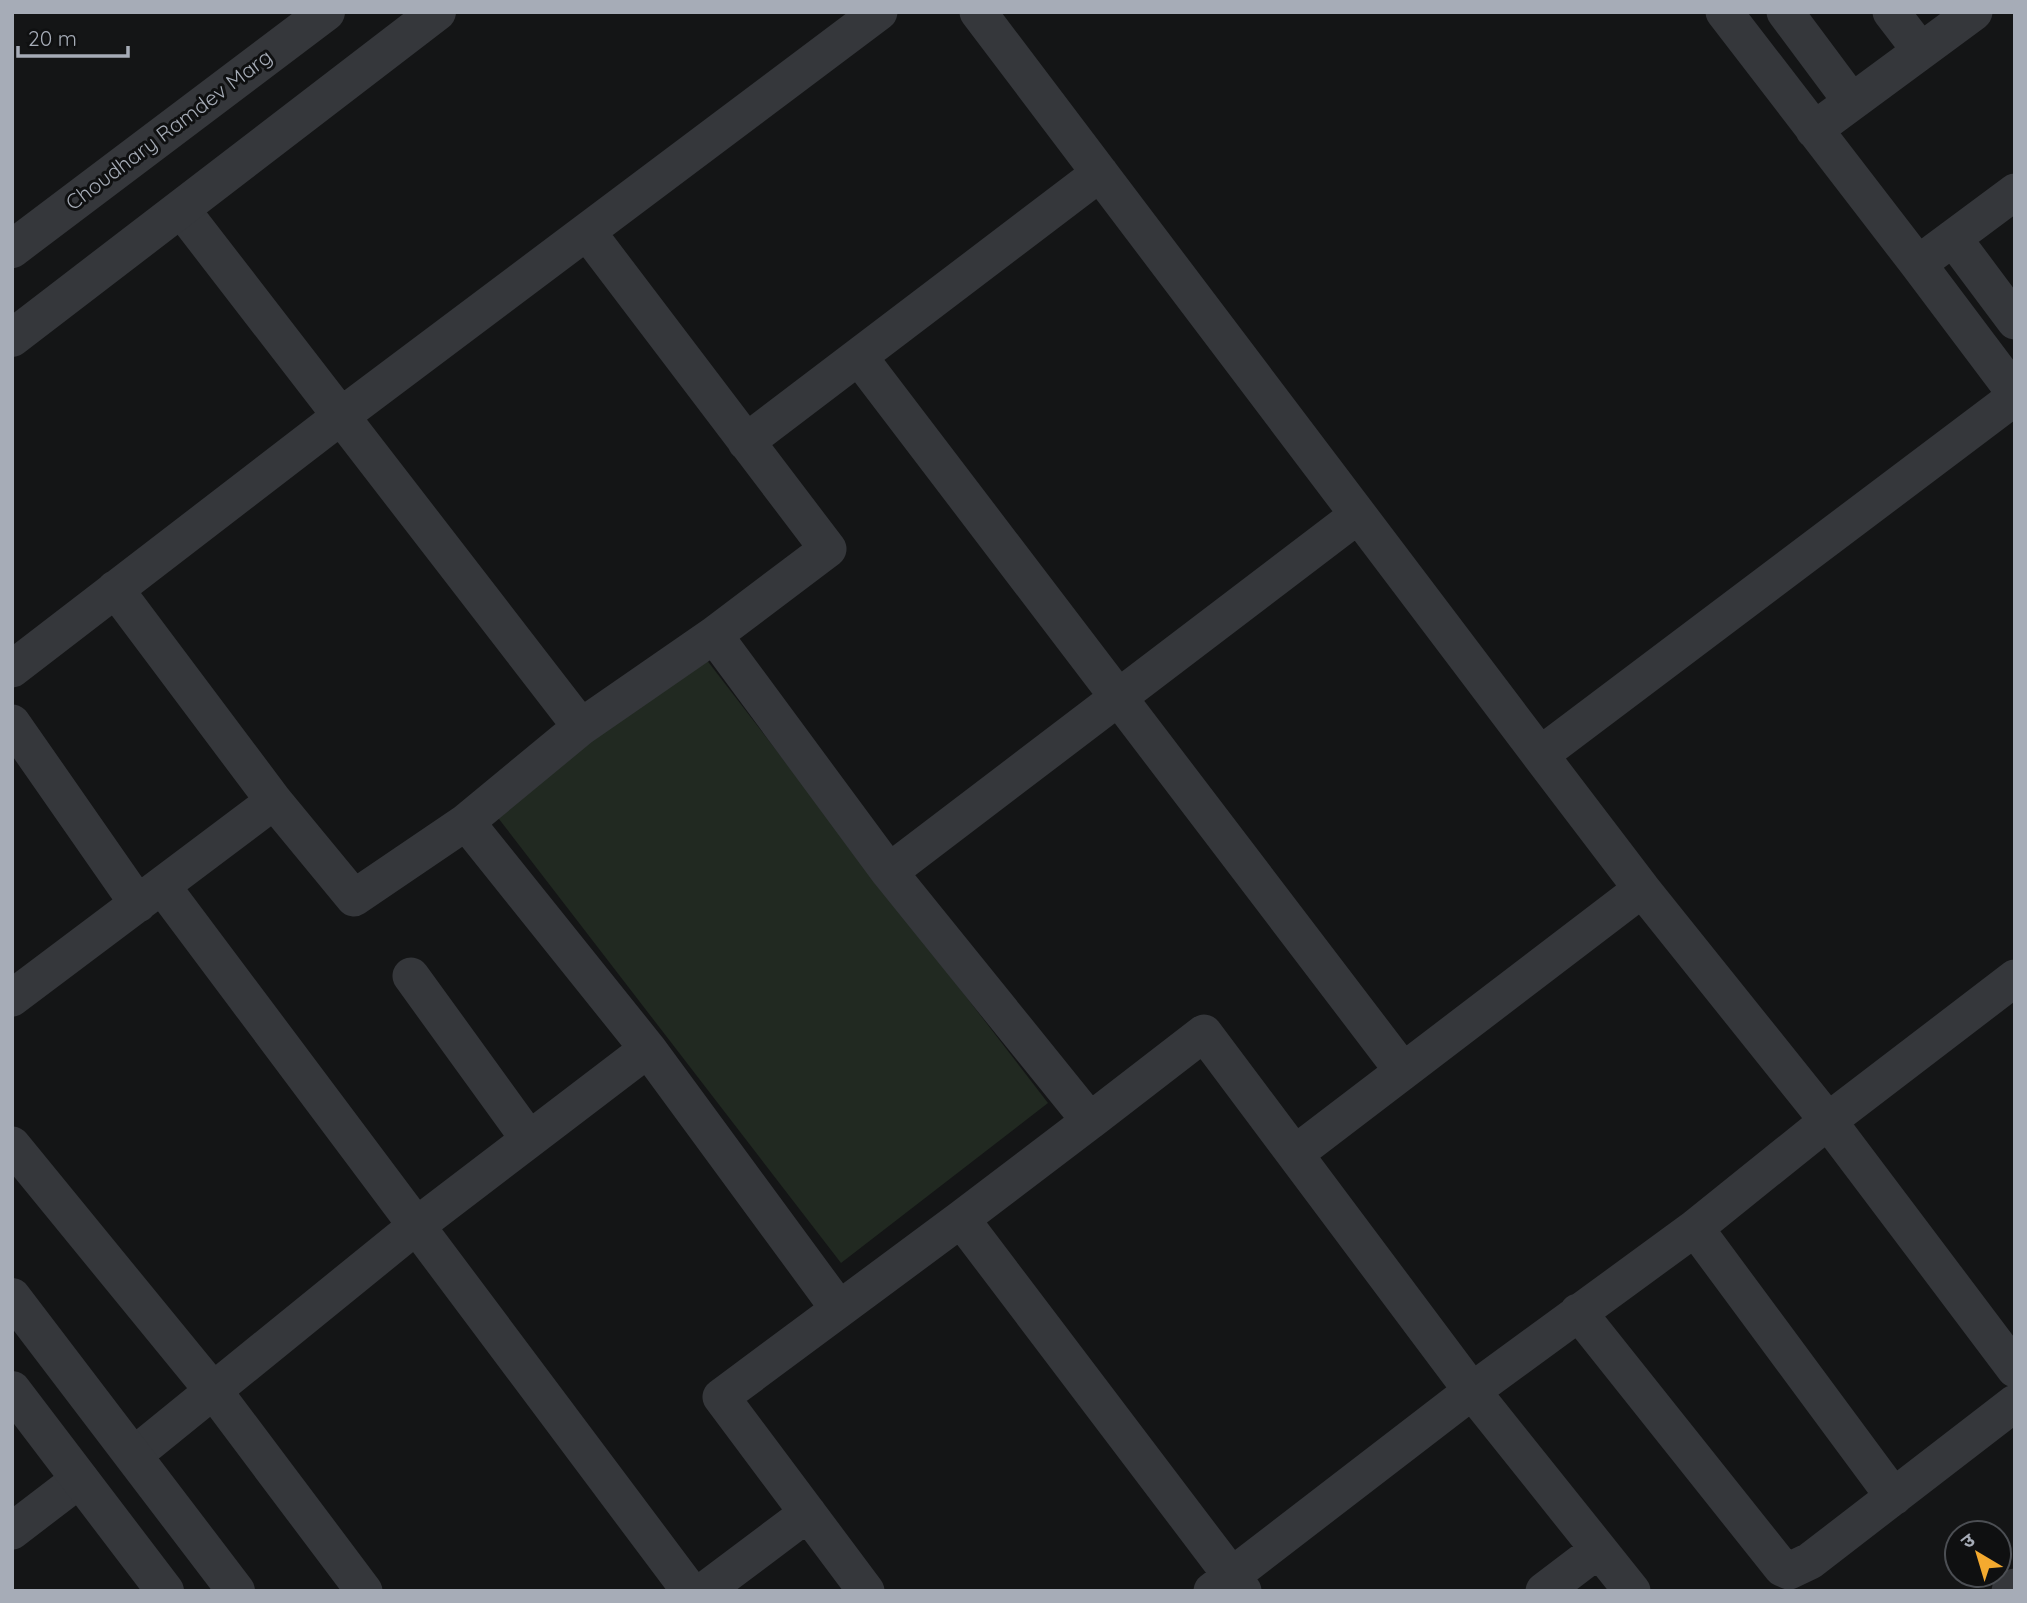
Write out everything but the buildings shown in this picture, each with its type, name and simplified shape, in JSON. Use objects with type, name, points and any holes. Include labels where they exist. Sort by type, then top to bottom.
[{"type":"street","name":"Choudhary Ramdev Marg","points":[[12,249],[326,12]]},
{"type":"street","points":[[12,338],[437,12]]},
{"type":"street","points":[[12,669],[341,416],[878,12]]},
{"type":"street","points":[[978,12],[1642,889],[1828,1121],[2015,1369]]},
{"type":"street","points":[[1540,755],[2015,395],[1724,12]]},
{"type":"street","points":[[1785,12],[1852,102]]},
{"type":"street","points":[[1891,12],[1921,51]]},
{"type":"street","points":[[1814,130],[1974,12]]},
{"type":"street","points":[[746,442],[1100,173]]},
{"type":"street","points":[[1918,264],[2015,192]]},
{"type":"street","points":[[181,209],[581,727]]},
{"type":"street","points":[[115,589],[274,802],[354,898],[466,822],[581,727],[714,635],[828,549],[587,233]]},
{"type":"street","points":[[1953,238],[2015,320]]},
{"type":"street","points":[[859,357],[1403,1071]]},
{"type":"street","points":[[890,872],[1358,515]]},
{"type":"street","points":[[714,635],[890,872],[1090,1121]]},
{"type":"street","points":[[12,723],[416,1226],[690,1591]]},
{"type":"street","points":[[12,998],[274,802]]},
{"type":"street","points":[[466,822],[648,1049],[839,1309]]},
{"type":"street","points":[[1296,1153],[1642,889]]},
{"type":"street","points":[[411,976],[529,1139]]},
{"type":"street","points":[[961,1219],[1229,1586],[1472,1391],[1695,1228],[1828,1121],[2015,978]]},
{"type":"street","points":[[866,1591],[720,1397],[961,1219],[1204,1032],[1472,1391],[1632,1591]]},
{"type":"street","points":[[134,1455],[416,1226],[648,1049]]},
{"type":"street","points":[[12,1144],[213,1391],[364,1591]]},
{"type":"street","points":[[1695,1228],[1894,1497]]},
{"type":"street","points":[[12,1297],[236,1591]]},
{"type":"street","points":[[1578,1312],[1782,1568],[1789,1571],[1810,1562],[2015,1403]]},
{"type":"street","points":[[12,1390],[165,1591]]},
{"type":"street","points":[[12,1531],[80,1479]]},
{"type":"street","points":[[704,1591],[808,1513]]},
{"type":"street","points":[[1544,1591],[1598,1550]]},
{"type":"street","points":[[2010,1591],[2015,1587]]},
{"type":"shaded area","points":[[699,650],[1048,1103],[841,1263],[492,810]]}]
